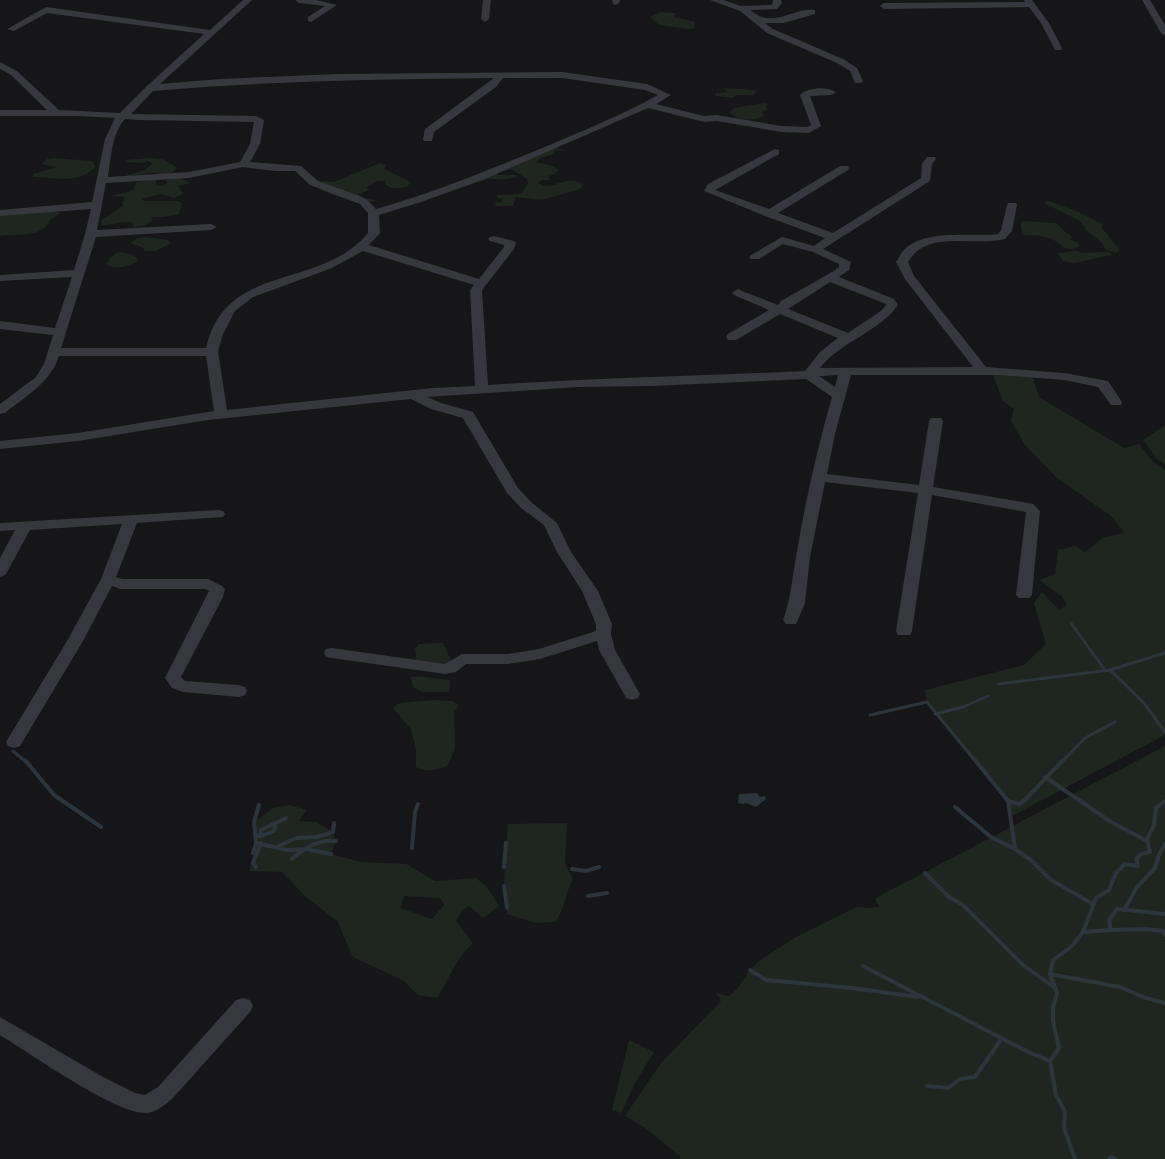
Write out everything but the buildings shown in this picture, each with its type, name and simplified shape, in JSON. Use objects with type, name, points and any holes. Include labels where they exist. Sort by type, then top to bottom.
[{"type":"street","points":[[0,410],[41,379],[50,364],[91,234],[110,139],[116,122],[150,88],[248,0]]},
{"type":"street","points":[[299,0],[333,5],[310,19]]},
{"type":"street","points":[[485,19],[487,0]]},
{"type":"street","points":[[714,0],[741,8],[772,8],[776,6],[777,0]]},
{"type":"street","points":[[1146,0],[1165,33]]},
{"type":"street","points":[[884,6],[940,2],[1029,2],[1045,23],[1058,48]]},
{"type":"street","points":[[741,8],[759,20],[770,31],[840,60],[854,70],[858,80]]},
{"type":"street","points":[[12,29],[46,10],[212,33]]},
{"type":"street","points":[[759,20],[784,20],[812,12]]},
{"type":"street","points":[[0,65],[14,73],[56,113]]},
{"type":"street","points":[[428,139],[429,131],[476,95],[496,84],[501,75]]},
{"type":"street","points":[[150,88],[220,82],[338,77],[570,75],[638,85],[666,95],[505,167],[430,196],[373,213]]},
{"type":"street","points":[[647,105],[704,119],[717,118],[781,128],[809,130],[816,126],[805,95],[809,92],[831,92]]},
{"type":"street","points":[[0,113],[258,119],[255,147],[250,157],[243,164]]},
{"type":"street","points":[[775,152],[709,188],[709,191],[831,236],[831,239]]},
{"type":"street","points":[[817,250],[818,246],[926,178],[927,164],[931,159]]},
{"type":"street","points":[[102,180],[189,175],[243,164],[275,168],[299,168],[314,183],[335,192],[360,199],[368,204],[373,213],[374,233],[362,247],[310,273],[252,292],[230,310],[222,321],[212,352],[221,415]]},
{"type":"street","points":[[769,214],[844,168]]},
{"type":"street","points":[[0,213],[97,205]]},
{"type":"street","points":[[982,370],[909,277],[902,262],[908,251],[928,241],[946,238],[1002,236],[1005,234],[1012,205]]},
{"type":"street","points":[[91,234],[211,227]]},
{"type":"street","points":[[482,389],[476,290],[510,247],[510,243],[494,239]]},
{"type":"street","points":[[732,337],[781,310],[785,304],[845,268],[845,262],[817,250],[782,240],[755,257]]},
{"type":"street","points":[[362,247],[480,283]]},
{"type":"street","points":[[0,278],[78,273]]},
{"type":"street","points":[[809,375],[824,355],[884,314],[892,305],[890,302],[833,279],[834,274]]},
{"type":"street","points":[[738,292],[841,334],[846,338],[845,341]]},
{"type":"street","points":[[0,325],[59,332]]},
{"type":"street","points":[[54,352],[212,352]]},
{"type":"street","points":[[0,445],[78,437],[178,420],[414,395],[578,383],[652,382],[809,375],[821,372],[982,370],[1056,376],[1099,383],[1106,386],[1116,402]]},
{"type":"street","points":[[791,620],[797,603],[803,557],[828,434],[846,372]]},
{"type":"street","points":[[809,375],[840,396]]},
{"type":"street","points":[[414,395],[436,406],[468,415],[512,490],[526,505],[550,523],[564,552],[584,580],[595,601],[604,624],[604,634],[610,657],[632,694]]},
{"type":"street","points":[[904,631],[936,421]]},
{"type":"street","points":[[820,477],[1019,504],[1031,509],[1033,512],[1024,595]]},
{"type":"street","points":[[0,527],[218,514]]},
{"type":"street","points":[[14,742],[75,641],[108,579],[130,520]]},
{"type":"street","points":[[0,572],[25,526]]},
{"type":"street","points":[[108,579],[120,584],[208,584],[215,586],[217,589],[215,597],[173,678],[178,684],[183,686],[240,691]]},
{"type":"street","points":[[332,653],[445,669],[450,668],[462,659],[508,659],[540,654],[604,634]]},
{"type":"street","points":[[0,1025],[103,1087],[136,1102],[145,1104],[165,1093],[243,1006]]},
{"type":"shaded area","points":[[661,12],[676,13],[674,17],[695,22],[694,28],[659,25],[650,17]]},
{"type":"shaded area","points":[[723,88],[757,91],[753,95],[736,95],[734,98],[715,96],[716,93],[728,92]]},
{"type":"shaded area","points":[[768,104],[767,110],[762,112],[764,116],[755,119],[745,120],[737,118],[729,112],[733,108]]},
{"type":"shaded area","points":[[557,148],[563,151],[555,150],[553,154],[536,162],[553,166],[559,170],[553,175],[548,176],[550,180],[542,180],[538,183],[550,186],[571,181],[584,185],[580,189],[542,200],[516,197],[513,206],[496,206],[495,203],[502,201],[502,199],[497,198],[498,195],[520,194],[528,184],[527,179],[511,169],[497,173],[497,175],[516,175],[517,177],[488,179],[429,199],[547,149]]},
{"type":"shaded area","points":[[47,159],[92,161],[96,166],[90,172],[75,178],[33,177],[33,174],[57,167],[42,164]]},
{"type":"shaded area","points":[[162,159],[177,167],[169,174],[151,173],[122,177],[145,170],[152,164],[149,161],[142,163],[124,162],[126,160]]},
{"type":"shaded area","points":[[380,163],[386,165],[384,169],[411,182],[407,187],[395,188],[387,186],[385,181],[378,181],[366,188],[369,190],[358,195],[358,197],[376,201],[371,202],[349,199],[321,190],[322,181],[334,182]]},
{"type":"shaded area","points":[[178,177],[191,183],[178,186],[183,194],[174,198],[161,194],[142,199],[144,201],[178,201],[182,204],[179,214],[151,217],[153,220],[143,226],[133,227],[132,222],[101,225],[101,220],[123,206],[122,203],[125,197],[112,196],[130,191],[136,182],[156,179],[156,185],[163,186],[167,183],[165,180]]},
{"type":"shaded area","points":[[1045,201],[1078,212],[1102,224],[1102,228],[1120,250],[1116,253],[1106,250],[1102,243],[1086,230],[1080,221],[1046,204]]},
{"type":"shaded area","points":[[52,211],[61,213],[35,233],[0,236],[0,216]]},
{"type":"shaded area","points":[[1021,222],[1056,223],[1073,237],[1070,239],[1080,246],[1072,249],[1064,248],[1050,238],[1024,235],[1021,229]]},
{"type":"shaded area","points":[[138,238],[168,240],[171,243],[155,251],[145,251],[142,247],[130,243]]},
{"type":"shaded area","points":[[1076,251],[1084,253],[1109,252],[1112,255],[1074,263],[1063,261],[1058,253]]},
{"type":"shaded area","points":[[118,252],[130,254],[138,258],[137,262],[118,267],[106,264]]},
{"type":"shaded area","points":[[992,373],[1032,375],[1039,397],[1124,448],[1139,444],[1153,462],[1165,470],[1165,735],[1012,816],[1008,801],[927,702],[925,690],[1024,665],[1046,644],[1034,603],[1042,592],[1059,610],[1067,605],[1062,597],[1040,580],[1055,574],[1058,550],[1075,546],[1085,552],[1104,537],[1124,533],[1111,516],[1057,478],[1025,445],[1011,421],[1014,409],[1003,401]]},
{"type":"shaded area","points":[[1165,425],[1165,464],[1158,460],[1143,440]]},
{"type":"shaded area","points":[[443,643],[453,665],[415,663],[415,649],[418,644]]},
{"type":"shaded area","points":[[418,676],[450,680],[449,692],[422,692],[413,687],[411,677]]},
{"type":"shaded area","points":[[431,700],[452,701],[459,705],[454,712],[455,749],[447,766],[435,770],[427,770],[416,767],[416,750],[411,729],[393,708],[400,703]]},
{"type":"shaded area","points":[[1165,746],[1165,1159],[679,1159],[681,1157],[644,1127],[625,1116],[661,1063],[721,1001],[716,993],[729,996],[737,989],[750,970],[759,961],[796,937],[857,907],[879,907],[875,899],[887,892]]},
{"type":"shaded area","points":[[757,793],[760,797],[765,796],[766,799],[756,807],[746,803],[738,803],[739,794]]},
{"type":"shaded area","points":[[290,805],[306,810],[299,821],[316,822],[333,832],[336,841],[331,854],[362,862],[406,864],[435,881],[476,878],[487,887],[499,906],[483,918],[469,906],[462,910],[456,921],[473,943],[460,957],[437,998],[418,995],[404,981],[353,957],[337,921],[305,896],[282,872],[249,871],[256,843],[254,822],[273,808]],"holes":[[[404,896],[440,898],[444,905],[432,919],[400,908]]]},
{"type":"shaded area","points":[[567,823],[565,864],[573,879],[563,907],[555,922],[536,923],[507,914],[504,881],[508,824]]},
{"type":"shaded area","points":[[629,1040],[654,1052],[635,1083],[621,1113],[612,1110]]},
{"type":"waterway","points":[[1071,623],[1104,669]]},
{"type":"waterway","points":[[1110,670],[1165,653]]},
{"type":"waterway","points":[[998,684],[1110,670]]},
{"type":"waterway","points":[[1110,670],[1144,703],[1165,732]]},
{"type":"waterway","points":[[936,714],[963,707],[988,696]]},
{"type":"waterway","points":[[870,715],[927,702],[936,714]]},
{"type":"waterway","points":[[936,714],[976,762]]},
{"type":"waterway","points":[[1062,762],[1085,738],[1115,722]]},
{"type":"waterway","points":[[13,751],[26,762]]},
{"type":"waterway","points":[[25,760],[54,795],[101,827]]},
{"type":"waterway","points":[[975,760],[1008,801]]},
{"type":"waterway","points":[[1046,778],[1063,760]]},
{"type":"waterway","points":[[1008,801],[1019,804],[1046,778]]},
{"type":"waterway","points":[[1046,778],[1111,822],[1147,841]]},
{"type":"waterway","points":[[1008,801],[1015,849]]},
{"type":"waterway","points":[[1083,932],[1096,898],[1109,890],[1116,873],[1125,864],[1138,866],[1136,859],[1141,854],[1150,852],[1147,839],[1154,825],[1156,808],[1165,801]]},
{"type":"waterway","points":[[412,848],[415,812],[418,804]]},
{"type":"waterway","points":[[255,836],[254,822],[259,805]]},
{"type":"waterway","points":[[955,807],[991,837],[1015,849]]},
{"type":"waterway","points":[[261,836],[261,830],[286,818]]},
{"type":"waterway","points":[[279,846],[296,838],[317,837],[333,832],[334,823]]},
{"type":"waterway","points":[[261,836],[274,831],[275,825]]},
{"type":"waterway","points":[[255,836],[261,836]]},
{"type":"waterway","points":[[255,836],[256,843]]},
{"type":"waterway","points":[[305,849],[324,841],[336,841]]},
{"type":"waterway","points":[[253,853],[256,843]]},
{"type":"waterway","points":[[256,843],[261,844]]},
{"type":"waterway","points":[[504,867],[506,843]]},
{"type":"waterway","points":[[256,867],[253,863],[261,844]]},
{"type":"waterway","points":[[261,844],[287,850],[305,849]]},
{"type":"waterway","points":[[1124,910],[1137,887],[1155,868],[1160,852],[1165,844]]},
{"type":"waterway","points":[[292,859],[305,849]]},
{"type":"waterway","points":[[305,849],[331,854]]},
{"type":"waterway","points":[[1015,849],[1031,860],[1051,880],[1093,904]]},
{"type":"waterway","points":[[572,869],[586,871],[599,867]]},
{"type":"waterway","points":[[925,873],[949,897],[963,905],[1023,965],[1055,988]]},
{"type":"waterway","points":[[504,886],[507,908]]},
{"type":"waterway","points":[[588,896],[607,893]]},
{"type":"waterway","points":[[1111,930],[1109,920],[1117,909],[1124,910]]},
{"type":"waterway","points":[[1124,910],[1165,914]]},
{"type":"waterway","points":[[1111,930],[1146,929],[1163,931],[1165,935]]},
{"type":"waterway","points":[[1083,932],[1111,930]]},
{"type":"waterway","points":[[1050,974],[1053,960],[1071,947],[1083,932]]},
{"type":"waterway","points":[[863,966],[1002,1038]]},
{"type":"waterway","points":[[750,970],[766,980],[852,988],[918,997]]},
{"type":"waterway","points":[[1050,974],[1120,987],[1143,997],[1165,1003]]},
{"type":"waterway","points":[[1050,974],[1057,993],[1053,1007],[1053,1021],[1059,1048],[1050,1061]]},
{"type":"waterway","points":[[927,1086],[948,1088],[960,1079],[975,1077],[1002,1038]]},
{"type":"waterway","points":[[1002,1038],[1050,1061]]},
{"type":"waterway","points":[[1050,1061],[1056,1095],[1065,1112],[1064,1128],[1075,1159]]},
{"type":"waterway","points":[[1109,1159],[1111,1157],[1116,1159]]}]
